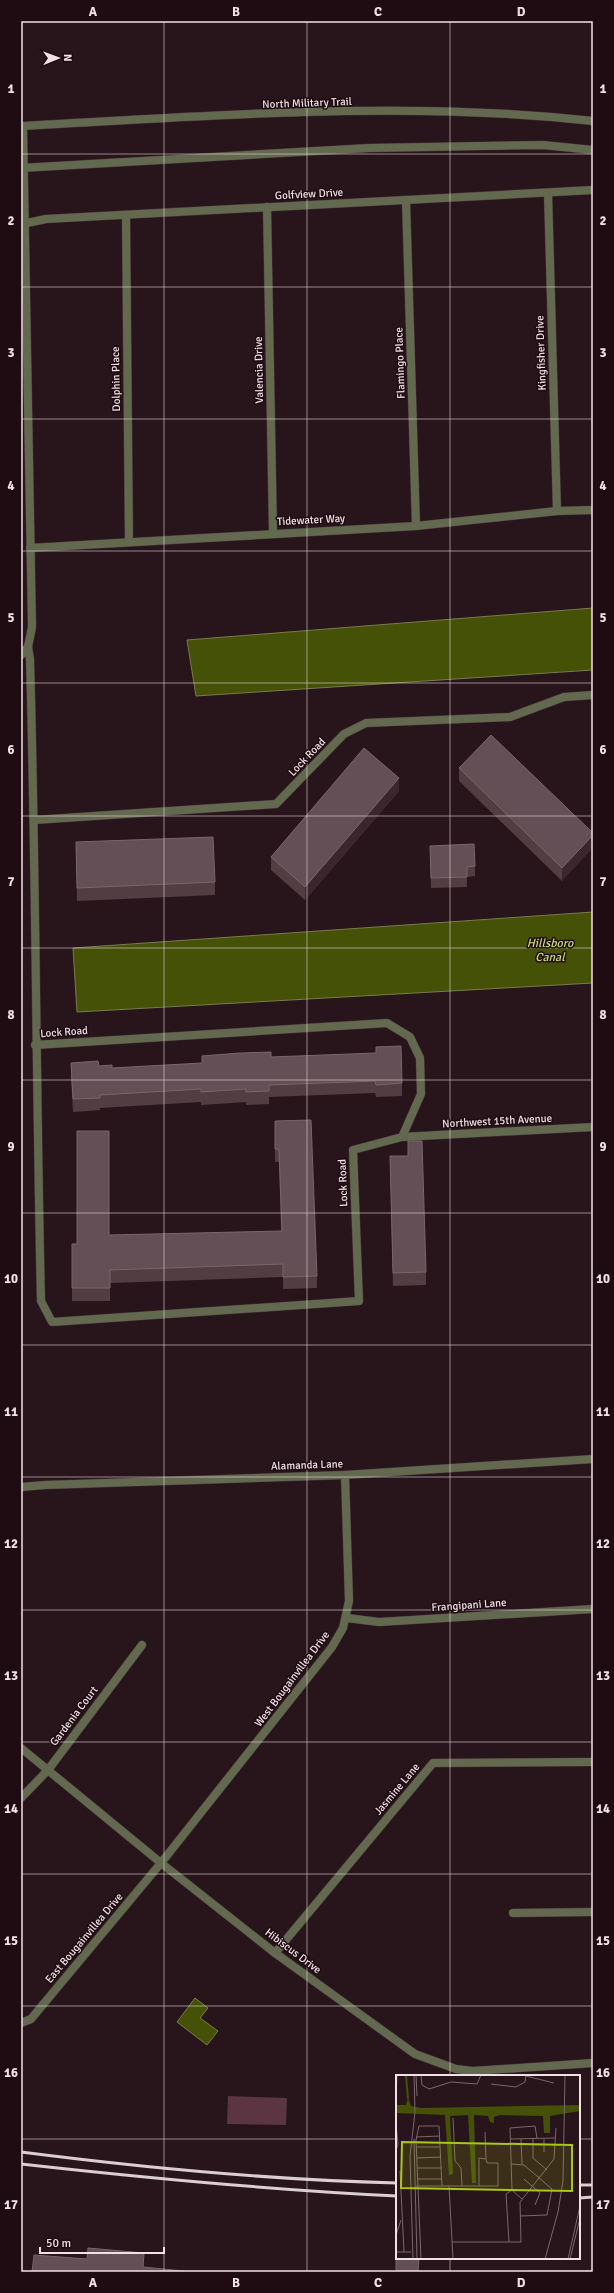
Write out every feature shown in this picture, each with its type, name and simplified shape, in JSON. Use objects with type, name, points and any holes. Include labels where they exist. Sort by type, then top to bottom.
[{"type":"street","name":"North Military Trail","points":[[22,126],[310,113],[431,110],[547,116],[593,121]]},
{"type":"street","points":[[22,126],[32,627],[28,647],[30,659],[34,820],[35,1045]]},
{"type":"street","points":[[22,167],[369,148],[543,145],[593,150]]},
{"type":"street","name":"Golfview Drive","points":[[24,224],[46,219],[593,190]]},
{"type":"street","name":"Kingfisher Drive","points":[[548,193],[557,511]]},
{"type":"street","name":"Flamingo Place","points":[[406,200],[416,526]]},
{"type":"street","name":"Valencia Drive","points":[[267,207],[273,533]]},
{"type":"street","name":"Dolphin Place","points":[[126,215],[129,542]]},
{"type":"street","name":"Tidewater Way","points":[[30,548],[416,526],[557,511],[593,510]]},
{"type":"street","points":[[21,655],[28,647]]},
{"type":"street","name":"Lock Road","points":[[34,820],[276,804],[344,734],[366,723],[510,717],[564,697],[593,695]]},
{"type":"street","name":"Lock Road","points":[[387,1023],[410,1037],[420,1058],[421,1094],[402,1137],[353,1150],[359,1302],[52,1322],[41,1301],[35,1045],[387,1023]]},
{"type":"street","name":"Northwest 15th Avenue","points":[[402,1137],[593,1127]]},
{"type":"street","name":"Alamanda Lane","points":[[21,1487],[345,1475],[593,1459]]},
{"type":"street","name":"West Bougainvillea Drive","points":[[162,1863],[332,1647],[347,1618],[349,1601],[345,1475]]},
{"type":"street","name":"Frangipani Lane","points":[[347,1618],[379,1622],[593,1609]]},
{"type":"street","name":"Gardenia Court","points":[[21,1798],[48,1770],[142,1645]]},
{"type":"street","name":"Hibiscus Drive","points":[[21,1748],[275,1953],[415,2054],[432,2062],[456,2069],[490,2071],[593,2063]]},
{"type":"street","name":"Jasmine Lane","points":[[275,1953],[433,1763],[593,1762]]},
{"type":"street","name":"East Bougainvillea Drive","points":[[21,2023],[31,2019],[162,1863]]},
{"type":"street","points":[[513,1913],[593,1912]]},
{"type":"shaded area","points":[[228,2096],[287,2098],[286,2125],[227,2124]]},
{"type":"water","points":[[593,608],[593,670],[196,696],[187,640]]},
{"type":"water","name":"Hillsboro Canal","points":[[593,912],[593,983],[77,1012],[73,948]]},
{"type":"water","points":[[195,1998],[208,2008],[200,2018],[218,2031],[207,2045],[177,2022]]},
{"type":"building","points":[[491,735],[593,833],[593,835],[562,868],[459,768]]},
{"type":"building","points":[[364,748],[399,778],[305,887],[271,857]]},
{"type":"building","points":[[213,837],[215,882],[77,888],[76,842]]},
{"type":"building","points":[[474,844],[475,866],[467,867],[467,877],[431,878],[430,846]]},
{"type":"building","points":[[401,1046],[402,1083],[376,1085],[375,1081],[269,1085],[269,1091],[246,1092],[246,1089],[201,1092],[201,1089],[100,1095],[100,1098],[73,1099],[71,1063],[98,1061],[99,1066],[112,1065],[112,1068],[202,1063],[202,1056],[240,1053],[271,1052],[271,1057],[376,1053],[376,1047]]},
{"type":"building","points":[[311,1120],[317,1276],[283,1277],[283,1264],[110,1270],[110,1288],[72,1288],[72,1244],[77,1244],[77,1131],[109,1131],[109,1235],[282,1231],[279,1149],[275,1149],[275,1121]]},
{"type":"building","points":[[408,1141],[422,1141],[426,1272],[393,1273],[390,1156],[408,1156]]},
{"type":"building","points":[[88,2248],[144,2253],[143,2267],[184,2271],[32,2272],[34,2255],[87,2259]]},
{"type":"building","points":[[396,2259],[419,2259],[418,2272],[396,2272]]},
{"type":"building","points":[[593,2271],[593,2272],[528,2272]]},
{"type":"railway","points":[[21,2152],[115,2163],[256,2176],[396,2183]]},
{"type":"railway","points":[[21,2164],[209,2183],[396,2196]]},
{"type":"railway","points":[[580,2185],[593,2185]]},
{"type":"railway","points":[[580,2198],[593,2197]]}]
